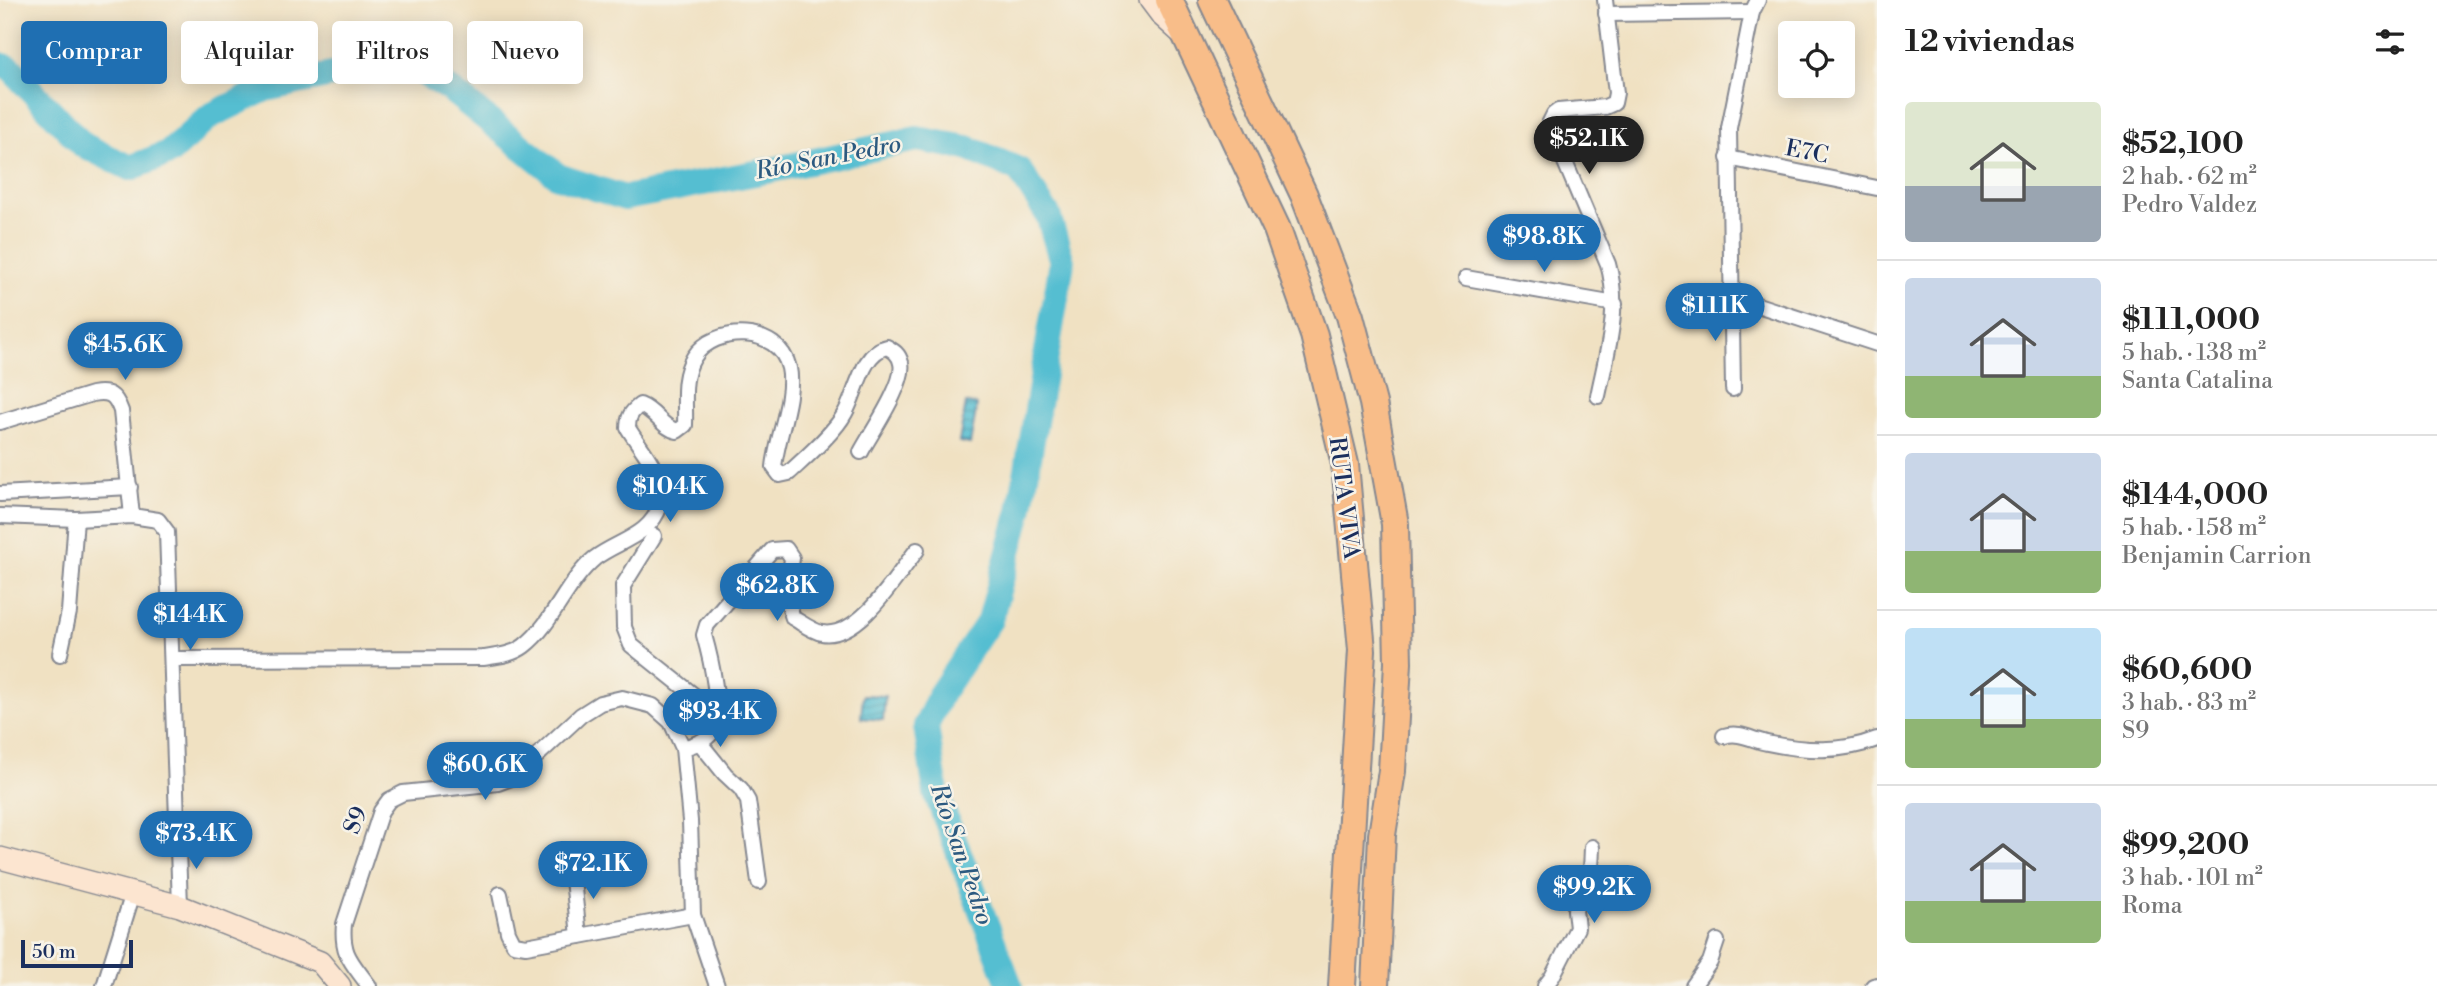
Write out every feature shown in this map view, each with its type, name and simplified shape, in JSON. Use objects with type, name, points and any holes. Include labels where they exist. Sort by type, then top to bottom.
[{"type":"highway","name":"RUTA VIVA","points":[[1169,0],[1277,229],[1314,335],[1345,464],[1362,650],[1342,986]]},
{"type":"highway","name":"RUTA VIVA","points":[[1212,0],[1239,52],[1304,195],[1350,316],[1373,403],[1395,524],[1398,663],[1392,771],[1382,835],[1375,986]]},
{"type":"main road","points":[[1150,0],[1162,16],[1187,38]]},
{"type":"main road","points":[[1220,0],[1239,52]]},
{"type":"main road","points":[[0,858],[180,906],[320,962],[340,986]]},
{"type":"street","points":[[1598,396],[1615,304],[1614,285],[1608,264],[1549,124],[1550,118],[1558,111],[1605,107],[1614,103],[1616,93],[1606,7],[1755,6],[1729,128],[1732,389]]},
{"type":"street","name":"E7C","points":[[1728,158],[1877,188]]},
{"type":"street","points":[[1466,278],[1615,304]]},
{"type":"street","points":[[1733,297],[1877,344]]},
{"type":"street","points":[[173,659],[483,658],[507,654],[523,647],[539,632],[585,568],[603,553],[635,537],[653,519],[660,506],[661,493],[655,471],[628,428],[628,420],[640,405],[651,409],[670,430],[677,431],[685,425],[684,392],[690,364],[696,353],[725,337],[741,333],[757,334],[770,340],[787,362],[791,388],[775,451],[774,467],[780,475],[789,474],[844,416],[867,360],[877,349],[887,347],[897,353],[902,365],[898,385],[861,452]]},
{"type":"street","points":[[0,422],[92,394],[111,393],[117,399],[121,411],[132,516]]},
{"type":"street","points":[[0,494],[130,487]]},
{"type":"street","points":[[0,516],[76,519],[132,516],[158,520],[167,532],[180,906]]},
{"type":"street","points":[[60,654],[69,612],[76,519]]},
{"type":"street","points":[[654,536],[623,586],[624,626],[631,645],[716,713]]},
{"type":"street","points":[[717,986],[693,915],[690,821],[683,748],[700,743],[712,732],[716,713],[704,635],[707,625],[772,551],[786,549],[792,558],[787,600],[793,618],[822,633],[847,629],[861,621],[917,550]]},
{"type":"street","name":"S9","points":[[369,986],[349,958],[342,942],[381,811],[389,800],[404,793],[498,783],[514,777],[581,715],[600,703],[622,698],[653,706],[671,722],[683,748]]},
{"type":"street","points":[[1724,736],[1732,733],[1769,744],[1823,750],[1843,749],[1877,739]]},
{"type":"street","points":[[700,743],[741,789],[748,801],[759,882]]},
{"type":"street","points":[[1545,986],[1577,928],[1575,910],[1577,901],[1588,883],[1592,846]]},
{"type":"street","points":[[572,870],[579,936]]},
{"type":"street","points":[[104,986],[133,893]]},
{"type":"street","points":[[500,894],[508,932],[514,944],[526,946],[693,915]]},
{"type":"street","points":[[1693,986],[1710,962],[1717,941]]},
{"type":"water","points":[[966,403],[977,405],[970,444],[959,442]]},
{"type":"water","points":[[863,695],[885,696],[883,720],[861,718]]},
{"type":"waterway","name":"Río San Pedro","points":[[0,65],[10,68],[83,145],[130,168],[169,153],[210,116],[265,89],[392,62],[415,68],[452,91],[558,176],[625,198],[917,139],[967,148],[1019,170],[1048,215],[1062,262],[1020,511],[990,620],[941,693],[926,726],[936,793],[1010,986]]}]
